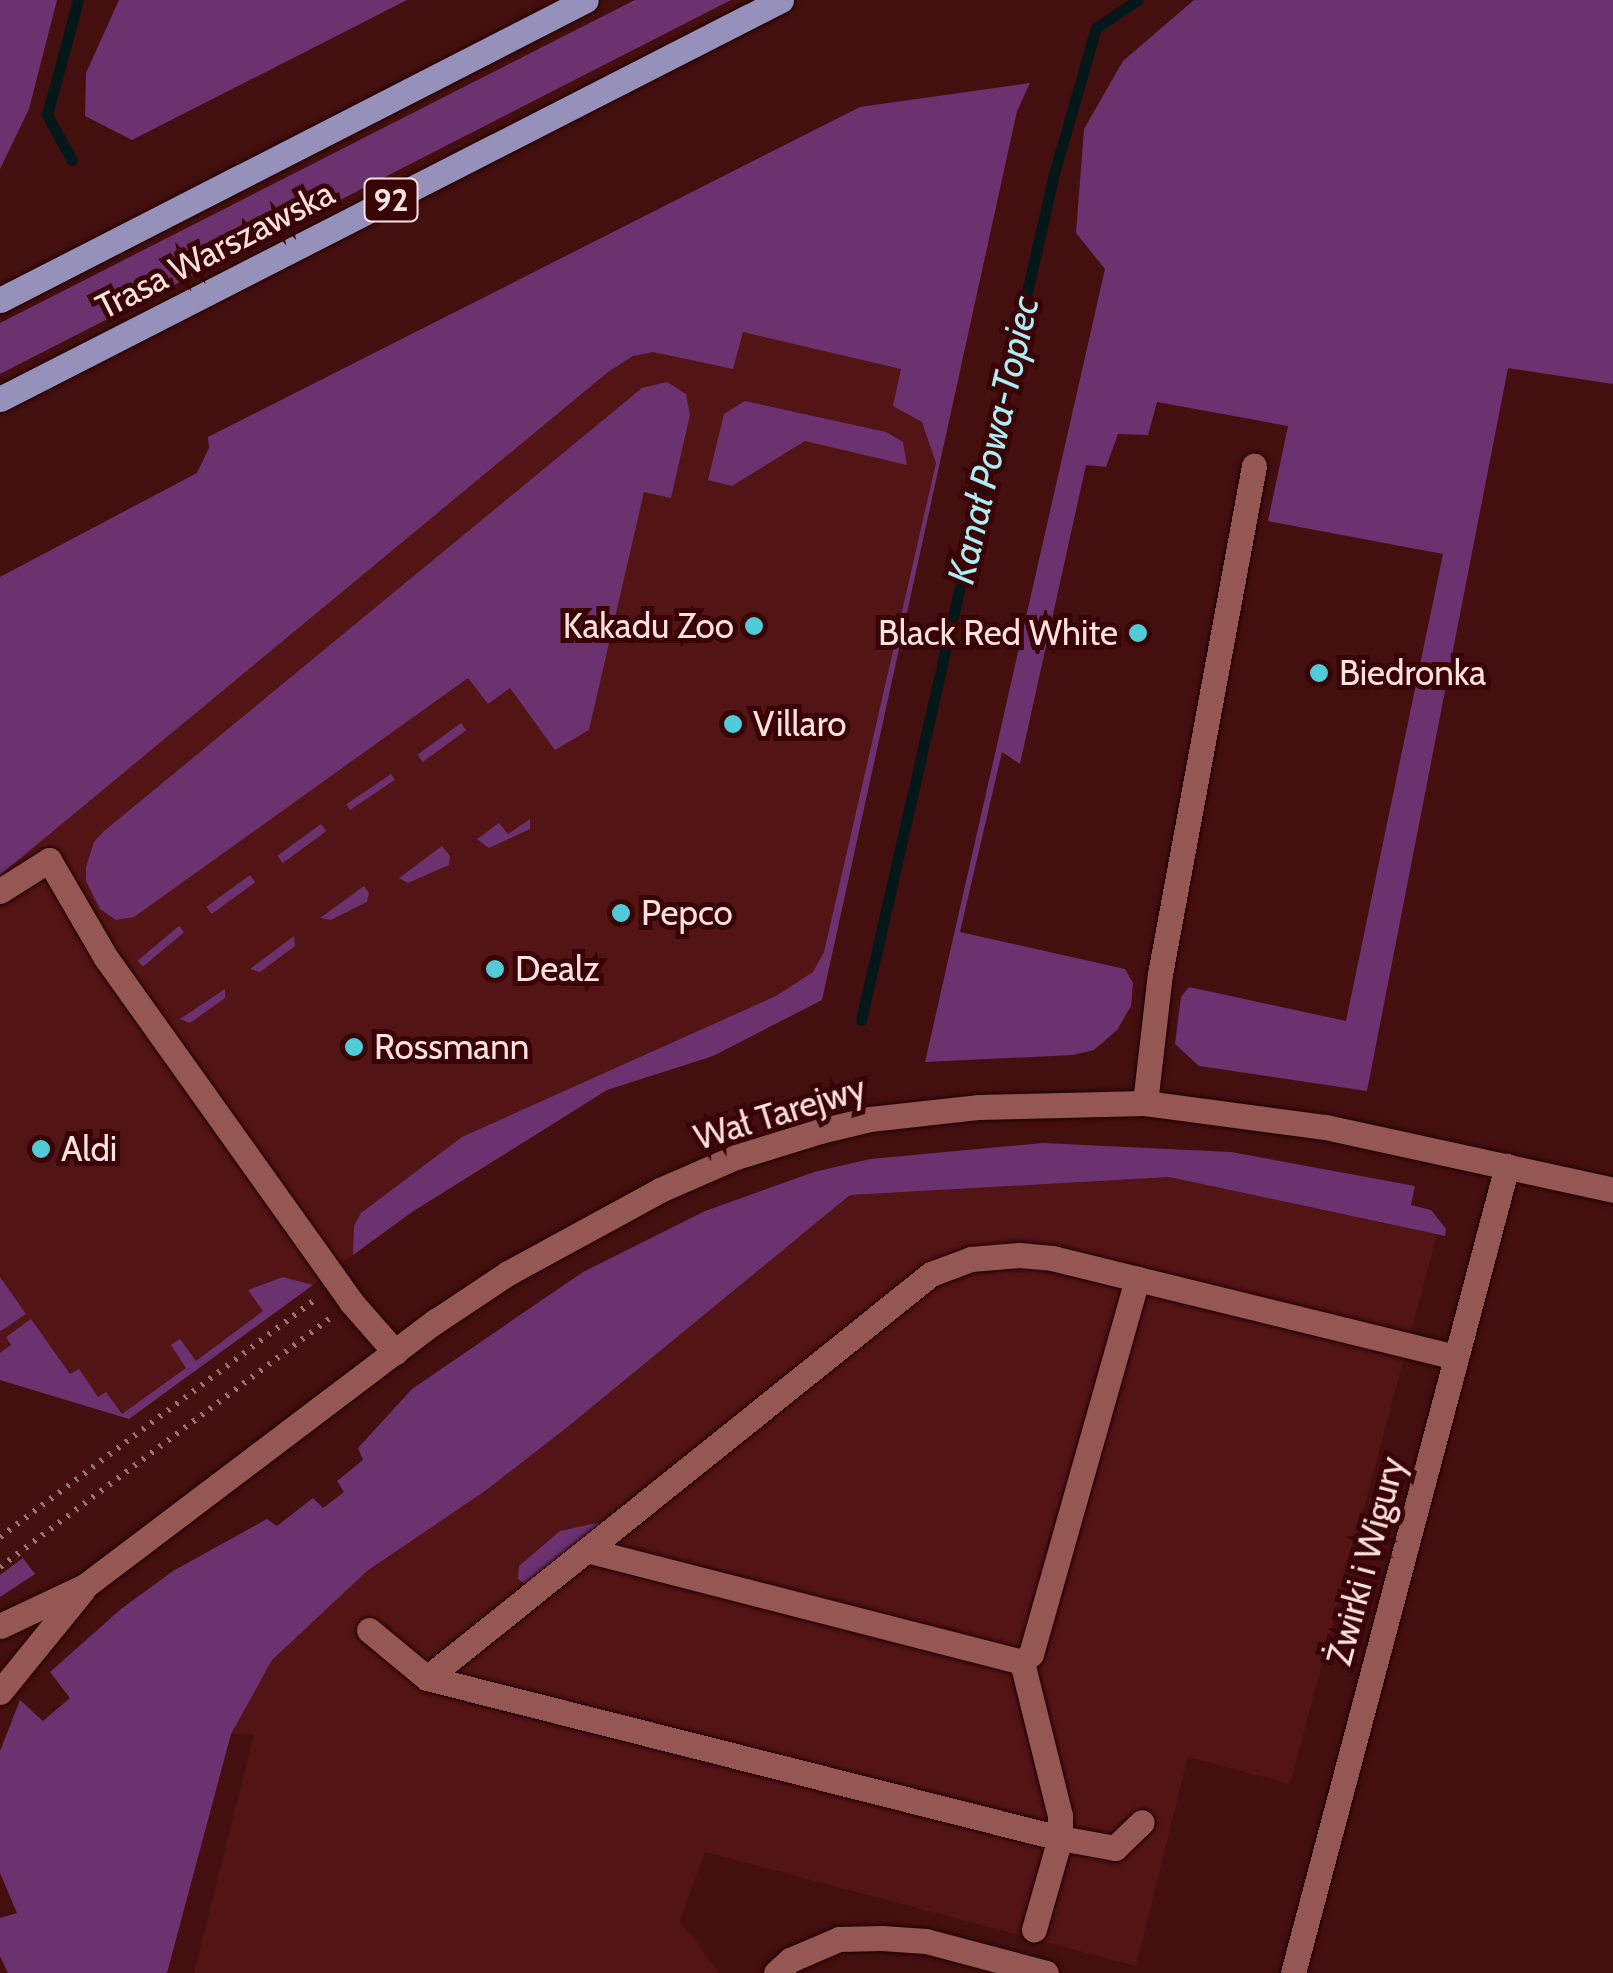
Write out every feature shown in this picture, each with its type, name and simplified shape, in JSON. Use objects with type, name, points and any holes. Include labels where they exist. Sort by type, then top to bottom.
[{"type":"main road","name":"Trasa Warszawska","points":[[0,300],[586,0]]},
{"type":"main road","name":"Trasa Warszawska","points":[[0,399],[782,0]]},
{"type":"street","points":[[1146,1103],[1160,974],[1254,466]]},
{"type":"street","points":[[0,891],[49,860],[106,958],[345,1292],[394,1352]]},
{"type":"street","name":"Wał Tarejwy","points":[[0,1626],[85,1586],[394,1352],[508,1273],[573,1235],[660,1190],[764,1148],[870,1119],[1038,1104],[1146,1103],[1259,1115],[1613,1190]]},
{"type":"street","name":"Żwirki i Wigury","points":[[1293,1973],[1506,1166]]},
{"type":"street","points":[[427,1678],[931,1274],[971,1259],[1019,1255],[1137,1279],[1456,1357]]},
{"type":"street","points":[[1022,1662],[1031,1654],[1137,1279]]},
{"type":"street","points":[[590,1551],[1022,1662]]},
{"type":"street","name":"Wał Tarejwy","points":[[0,1692],[85,1586]]},
{"type":"street","points":[[369,1630],[427,1678],[1060,1838],[1114,1848],[1142,1822]]},
{"type":"street","points":[[1022,1662],[1060,1816],[1060,1838],[1034,1929]]},
{"type":"street","points":[[776,1973],[790,1960],[839,1939],[926,1942],[977,1964],[1046,1973]]},
{"type":"path","points":[[0,1537],[345,1292]]},
{"type":"path","points":[[0,1568],[345,1292]]},
{"type":"shaded area","points":[[0,0],[57,0],[29,109],[0,169]]},
{"type":"shaded area","points":[[119,0],[407,0],[132,140],[85,116],[86,73]]},
{"type":"shaded area","points":[[635,0],[731,0],[0,374],[0,323]]},
{"type":"shaded area","points":[[1194,0],[1613,0],[1613,384],[1508,368],[1367,1091],[1199,1066],[1175,1044],[1181,997],[1189,987],[1346,1021],[1443,554],[1268,521],[1288,426],[1157,402],[1148,435],[1118,434],[1106,467],[1086,465],[1020,764],[1002,752],[960,932],[1125,969],[1133,983],[1131,1006],[1117,1030],[1094,1050],[1073,1055],[925,1062],[1105,269],[1076,233],[1084,129],[1123,61]]},
{"type":"shaded area","points":[[1030,83],[1017,111],[822,1000],[713,1056],[607,1090],[412,1212],[129,1419],[0,1380],[0,577],[197,473],[209,448],[208,437],[860,107]]},
{"type":"shaded area","points":[[1030,83],[1017,111],[822,1000],[713,1056],[607,1090],[412,1212],[353,1255],[354,1226],[361,1213],[462,1137],[776,996],[813,972],[824,952],[936,463],[922,422],[893,406],[901,369],[743,332],[733,369],[653,352],[633,356],[608,372],[0,875],[0,577],[197,473],[209,448],[208,437],[860,107]]},
{"type":"shaded area","points":[[667,382],[686,394],[690,415],[671,498],[644,492],[589,730],[555,750],[510,688],[488,704],[468,678],[134,917],[116,920],[100,909],[86,881],[86,867],[94,842],[103,832],[642,388]]},
{"type":"shaded area","points":[[745,401],[886,432],[903,442],[907,465],[805,441],[732,486],[708,480],[724,414]]},
{"type":"shaded area","points":[[461,723],[466,730],[423,762],[417,755]]},
{"type":"shaded area","points":[[391,774],[395,780],[350,810],[346,804]]},
{"type":"shaded area","points":[[530,819],[530,829],[489,848],[477,839],[499,823],[508,834]]},
{"type":"shaded area","points":[[321,824],[326,831],[283,863],[277,856]]},
{"type":"shaded area","points":[[442,846],[450,856],[449,865],[408,883],[399,878]]},
{"type":"shaded area","points":[[250,875],[255,882],[212,914],[206,907]]},
{"type":"shaded area","points":[[364,886],[369,893],[367,902],[331,920],[320,918]]},
{"type":"shaded area","points":[[179,926],[184,932],[143,967],[138,961]]},
{"type":"shaded area","points":[[294,936],[295,946],[260,972],[250,969]]},
{"type":"shaded area","points":[[225,989],[225,998],[190,1023],[180,1019]]},
{"type":"shaded area","points":[[1043,1143],[1231,1152],[1415,1186],[1411,1205],[1431,1210],[1446,1229],[1445,1236],[1169,1177],[850,1195],[570,1425],[485,1491],[367,1571],[272,1660],[231,1734],[167,1973],[8,1973],[0,1956],[0,1918],[17,1913],[0,1873],[0,1751],[20,1700],[43,1721],[70,1698],[50,1672],[121,1609],[173,1571],[267,1519],[277,1526],[313,1498],[323,1508],[344,1492],[337,1481],[363,1460],[358,1448],[412,1389],[583,1272],[705,1211],[814,1172],[870,1159]]},
{"type":"shaded area","points":[[1169,1177],[1437,1235],[1290,1784],[1188,1757],[1136,1966],[705,1852],[680,1921],[720,1973],[194,1973],[254,1734],[231,1734],[271,1660],[367,1571],[485,1491],[570,1425],[850,1195]]},
{"type":"shaded area","points":[[0,1277],[26,1314],[1,1331],[0,1330]]},
{"type":"shaded area","points":[[283,1277],[313,1285],[129,1419],[0,1380],[0,1353],[11,1345],[6,1337],[31,1319],[70,1374],[79,1369],[98,1397],[106,1392],[122,1414],[186,1368],[171,1345],[180,1339],[196,1361],[263,1311],[248,1290]]},
{"type":"shaded area","points":[[606,1521],[525,1584],[518,1579],[519,1566],[560,1531]]},
{"type":"shaded area","points":[[23,1558],[35,1574],[0,1597],[0,1575]]},
{"type":"waterway","points":[[72,160],[47,115],[78,0]]},
{"type":"waterway","name":"Kanał Powa-Topiec","points":[[861,1020],[1054,174],[1096,28],[1138,0]]},
{"type":"place","name":"Kakadu Zoo","points":[[754,626]]},
{"type":"place","name":"Black Red White","points":[[1138,633]]},
{"type":"place","name":"Biedronka","points":[[1319,673]]},
{"type":"place","name":"Villaro","points":[[733,724]]},
{"type":"place","name":"Pepco","points":[[621,913]]},
{"type":"place","name":"Dealz","points":[[495,969]]},
{"type":"place","name":"Rossmann","points":[[354,1047]]},
{"type":"place","name":"Aldi","points":[[41,1149]]}]
